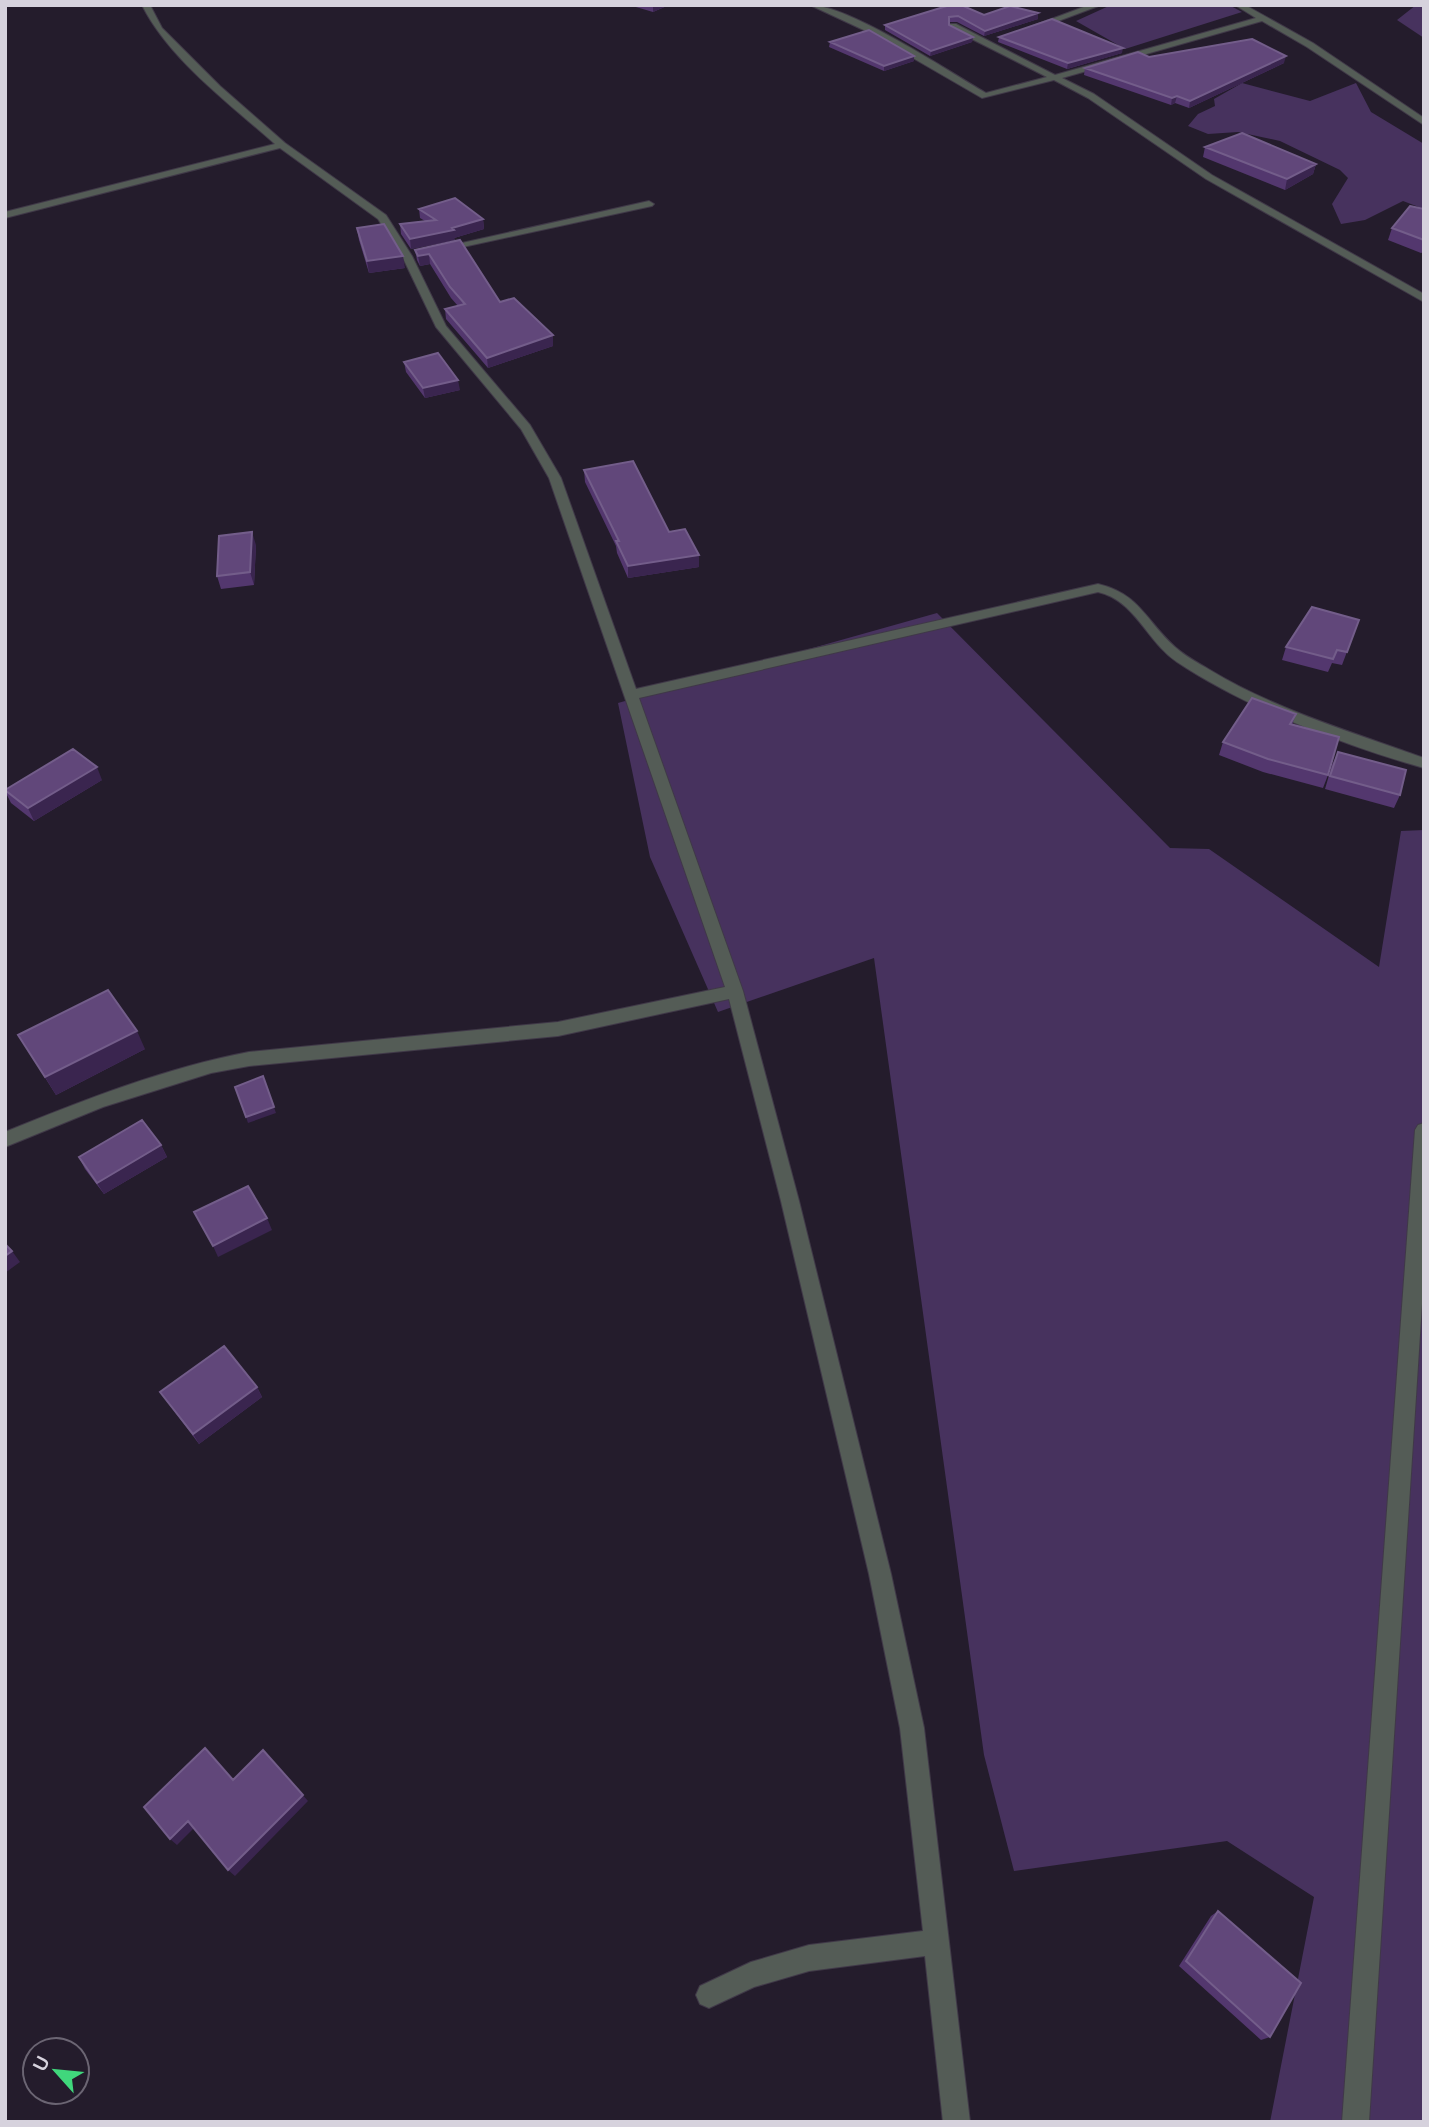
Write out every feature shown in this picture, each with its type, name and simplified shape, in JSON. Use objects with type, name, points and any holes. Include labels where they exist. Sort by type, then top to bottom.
[{"type":"street","points":[[146,5],[158,29],[217,88],[282,145],[375,210],[390,227],[414,255],[441,327],[526,428],[547,460],[735,991],[790,1201],[880,1574],[912,1728],[957,2122]]},
{"type":"street","points":[[814,5],[871,30],[985,96],[1264,19]]},
{"type":"street","points":[[1020,31],[1097,5]]},
{"type":"street","points":[[1239,5],[1310,45],[1424,122]]},
{"type":"street","points":[[953,26],[1091,96],[1209,177],[1424,299]]},
{"type":"street","points":[[985,41],[996,38]]},
{"type":"street","points":[[5,215],[282,145]]},
{"type":"street","points":[[433,250],[649,204]]},
{"type":"street","points":[[631,695],[1085,591],[1108,589],[1126,597],[1152,633],[1174,654],[1240,694],[1279,712],[1424,763]]},
{"type":"street","points":[[5,1140],[97,1102],[211,1066],[288,1054],[372,1049],[558,1029],[735,991]]},
{"type":"street","points":[[1355,2122],[1424,1130]]},
{"type":"street","points":[[709,1995],[751,1975],[809,1958],[937,1942]]},
{"type":"shaded area","points":[[1111,5],[1229,5],[1242,12],[1125,49],[1076,21]]},
{"type":"shaded area","points":[[1416,5],[1424,5],[1424,38],[1397,20]]},
{"type":"shaded area","points":[[1242,83],[1310,101],[1356,83],[1371,112],[1424,144],[1424,209],[1403,201],[1365,220],[1341,224],[1332,204],[1348,178],[1340,170],[1280,141],[1238,132],[1208,134],[1188,126],[1198,114],[1215,106],[1214,99]]},
{"type":"shaded area","points":[[937,613],[1170,848],[1209,849],[1379,967],[1401,831],[1424,830],[1424,2122],[1270,2122],[1314,1897],[1227,1841],[1014,1871],[984,1755],[874,958],[718,1012],[650,857],[618,703]]},
{"type":"building","points":[[950,5],[961,5],[984,15],[1010,6],[1038,13],[985,31],[958,16],[949,17],[949,25],[973,37],[931,51],[885,25]]},
{"type":"building","points":[[1052,19],[1123,48],[1068,63],[999,37]]},
{"type":"building","points":[[869,30],[914,56],[884,66],[830,42]]},
{"type":"building","points":[[1252,39],[1286,56],[1190,101],[1177,96],[1172,98],[1085,68],[1138,52],[1149,57]]},
{"type":"building","points":[[1242,133],[1316,164],[1287,179],[1205,147]]},
{"type":"building","points":[[455,198],[483,219],[452,228],[454,230],[410,239],[400,224],[436,220],[419,209]]},
{"type":"building","points":[[1410,206],[1424,209],[1424,240],[1392,228]]},
{"type":"building","points":[[384,224],[403,256],[367,261],[357,228]]},
{"type":"building","points":[[460,240],[500,302],[514,298],[553,335],[487,358],[445,309],[465,304],[450,287],[429,254],[418,256],[415,250]]},
{"type":"building","points":[[438,353],[458,380],[423,388],[404,362]]},
{"type":"building","points":[[633,461],[669,532],[685,529],[699,555],[628,566],[616,541],[619,541],[584,470]]},
{"type":"building","points":[[252,532],[250,572],[217,576],[219,536]]},
{"type":"building","points":[[1312,607],[1359,620],[1347,652],[1337,650],[1333,659],[1286,647]]},
{"type":"building","points":[[1252,698],[1296,714],[1290,724],[1339,737],[1328,775],[1268,759],[1223,742]]},
{"type":"building","points":[[73,749],[97,767],[28,808],[5,790]]},
{"type":"building","points":[[1338,752],[1406,770],[1400,795],[1330,776]]},
{"type":"building","points":[[108,990],[137,1031],[45,1077],[18,1035]]},
{"type":"building","points":[[263,1076],[274,1107],[246,1117],[235,1087]]},
{"type":"building","points":[[142,1120],[161,1145],[97,1183],[79,1157]]},
{"type":"building","points":[[248,1186],[267,1218],[213,1246],[194,1212]]},
{"type":"building","points":[[5,1244],[12,1251],[5,1256]]},
{"type":"building","points":[[224,1346],[257,1387],[193,1434],[160,1392]]},
{"type":"building","points":[[205,1748],[233,1780],[263,1750],[303,1795],[228,1870],[188,1821],[170,1839],[144,1807]]},
{"type":"building","points":[[1218,1911],[1301,1983],[1270,2037],[1186,1961]]}]
